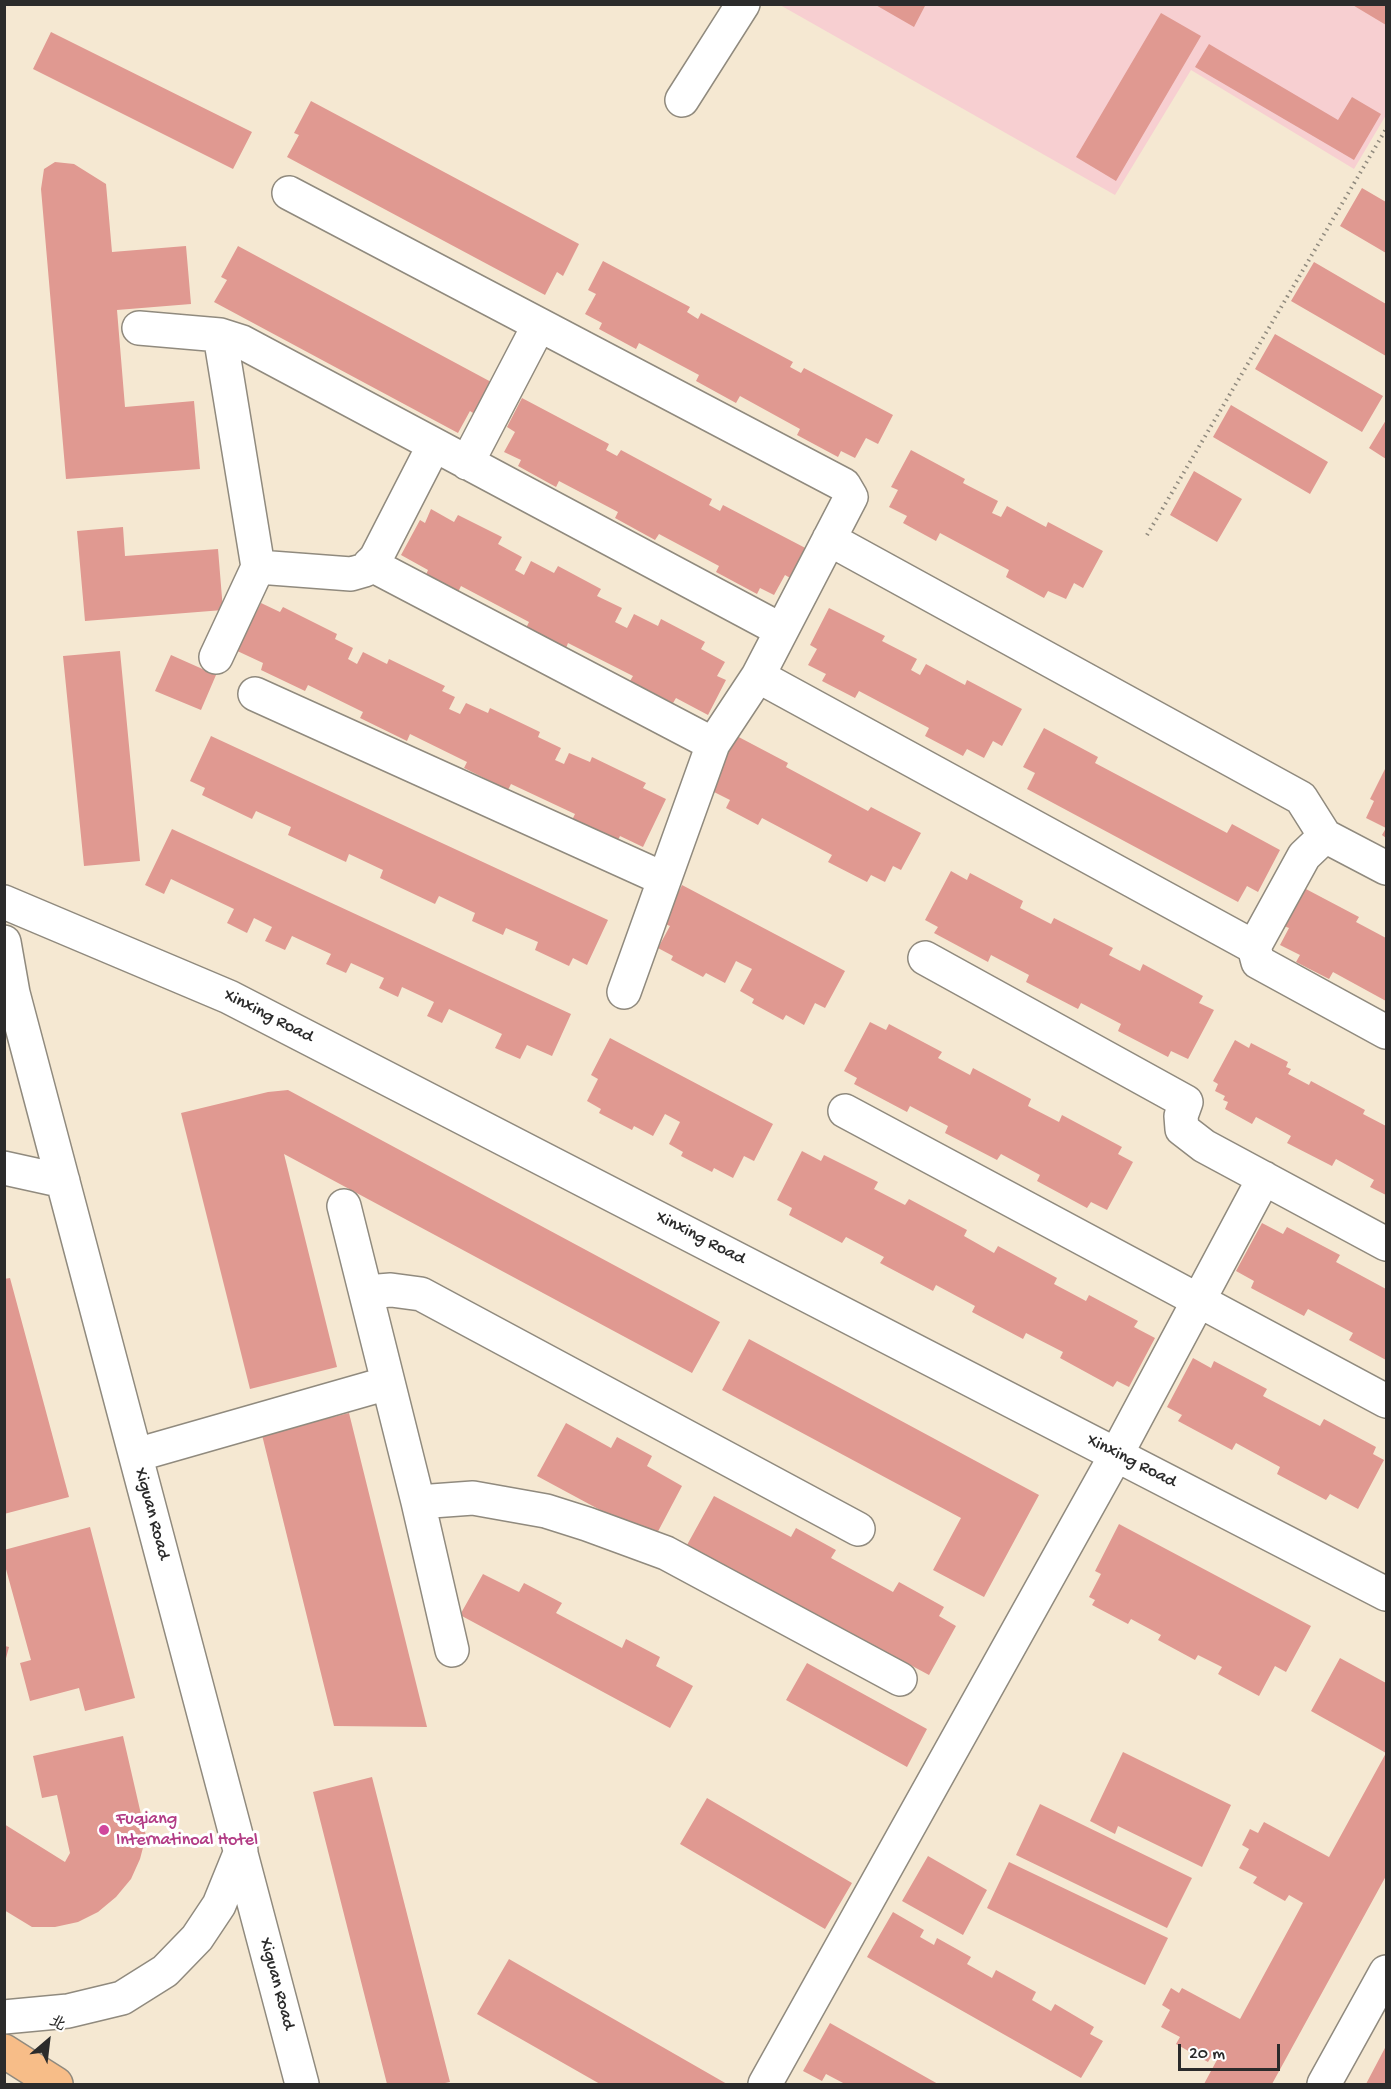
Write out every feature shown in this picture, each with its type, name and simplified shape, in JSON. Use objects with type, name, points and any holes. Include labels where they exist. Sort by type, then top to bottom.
[{"type":"main road","points":[[4,2051],[56,2085]]},
{"type":"street","points":[[682,100],[737,6]]},
{"type":"street","points":[[289,193],[844,485],[851,497],[758,676],[713,744],[624,992]]},
{"type":"street","points":[[467,463],[539,325]]},
{"type":"street","points":[[139,328],[220,335],[242,342],[781,630]]},
{"type":"street","points":[[216,657],[258,567],[220,335]]},
{"type":"street","points":[[258,567],[351,574],[365,570],[376,558],[434,445]]},
{"type":"street","points":[[829,539],[1301,798],[1326,836],[1386,868]]},
{"type":"street","points":[[370,564],[713,744]]},
{"type":"street","points":[[758,676],[1254,947]]},
{"type":"street","points":[[255,694],[664,879]]},
{"type":"street","points":[[1326,836],[1304,856],[1254,947],[1258,962],[1386,1032]]},
{"type":"street","name":"Xinxing Road","points":[[4,902],[229,997],[1386,1594]]},
{"type":"street","name":"Xiguan Road","points":[[4,942],[13,993],[302,2085]]},
{"type":"street","points":[[925,958],[1186,1102],[1181,1116],[1182,1129],[1204,1146],[1386,1244]]},
{"type":"street","points":[[845,1112],[1386,1401]]},
{"type":"street","points":[[4,1168],[63,1181]]},
{"type":"street","points":[[765,2085],[1116,1455],[1264,1178]]},
{"type":"street","points":[[344,1206],[418,1502],[452,1650]]},
{"type":"street","points":[[366,1292],[391,1290],[421,1294],[858,1530]]},
{"type":"street","points":[[136,1455],[388,1383]]},
{"type":"street","points":[[418,1502],[473,1498],[546,1511],[587,1524],[666,1554],[900,1679]]},
{"type":"street","points":[[4,2017],[68,2011],[122,1998],[165,1971],[197,1938],[219,1905],[241,1851]]},
{"type":"street","points":[[1324,2085],[1386,1972]]},
{"type":"path","points":[[1147,535],[1386,129]]},
{"type":"shaded area","points":[[780,5],[1386,5],[1386,115],[1354,169],[1191,70],[1115,195]]},
{"type":"building","points":[[874,4],[926,4],[914,27]]},
{"type":"building","points":[[1351,4],[1386,4],[1386,25]]},
{"type":"building","points":[[1161,13],[1201,36],[1116,181],[1076,157]]},
{"type":"building","points":[[51,32],[252,132],[233,169],[33,69]]},
{"type":"building","points":[[1209,44],[1338,120],[1352,97],[1381,114],[1354,160],[1195,67]]},
{"type":"building","points":[[311,101],[579,244],[563,276],[557,272],[545,295],[287,157],[299,135],[294,133]]},
{"type":"building","points":[[55,162],[74,164],[106,184],[112,252],[186,246],[191,304],[117,310],[125,407],[194,401],[200,469],[66,479],[41,189],[44,169]]},
{"type":"building","points":[[1362,188],[1386,202],[1386,253],[1340,226]]},
{"type":"building","points":[[238,246],[493,383],[476,415],[470,411],[458,433],[214,302],[227,280],[221,277]]},
{"type":"building","points":[[603,261],[690,307],[687,312],[698,319],[701,313],[793,362],[790,367],[801,373],[804,368],[893,415],[878,444],[866,438],[855,458],[841,451],[838,457],[797,435],[800,429],[740,396],[736,403],[696,381],[699,375],[639,343],[636,349],[599,329],[602,323],[585,314],[596,294],[588,290]]},
{"type":"building","points":[[1314,262],[1386,304],[1386,356],[1291,301]]},
{"type":"building","points":[[1275,334],[1383,396],[1362,432],[1255,369]]},
{"type":"building","points":[[522,398],[609,444],[606,450],[617,456],[621,450],[712,499],[709,505],[720,511],[723,505],[813,552],[797,582],[785,575],[774,595],[760,588],[757,594],[716,572],[719,566],[659,534],[655,540],[615,518],[618,512],[559,481],[556,487],[518,466],[521,460],[504,452],[515,432],[507,427]]},
{"type":"building","points":[[1231,405],[1328,462],[1310,494],[1213,437]]},
{"type":"building","points":[[1386,420],[1386,459],[1369,448]]},
{"type":"building","points":[[911,450],[965,479],[963,483],[998,501],[992,513],[1001,517],[1007,506],[1046,527],[1048,522],[1103,551],[1083,588],[1074,583],[1066,599],[1048,591],[1044,598],[1006,577],[1009,570],[940,533],[936,541],[903,523],[907,516],[889,507],[898,490],[891,487]]},
{"type":"building","points":[[1194,471],[1242,499],[1217,542],[1170,515]]},
{"type":"building","points":[[431,509],[454,522],[458,515],[502,537],[498,544],[522,557],[515,570],[524,575],[531,561],[554,573],[558,566],[601,589],[597,596],[622,608],[615,622],[627,628],[634,614],[658,626],[661,619],[705,642],[701,649],[725,662],[717,676],[726,680],[708,715],[676,698],[673,703],[630,681],[633,676],[568,643],[566,648],[526,628],[529,622],[461,586],[458,592],[426,575],[428,570],[401,555],[420,520],[425,523]]},
{"type":"building","points":[[123,527],[125,556],[218,549],[223,610],[85,621],[77,531]]},
{"type":"building","points":[[261,603],[280,612],[283,607],[337,634],[335,639],[353,648],[348,659],[357,664],[363,652],[387,664],[389,659],[445,686],[442,691],[455,697],[449,709],[460,714],[466,703],[488,713],[490,708],[540,732],[538,737],[561,748],[555,760],[564,764],[569,753],[590,762],[592,757],[646,783],[643,788],[666,799],[643,847],[620,836],[617,842],[572,820],[575,814],[511,784],[508,790],[464,768],[467,762],[410,734],[407,741],[360,718],[363,712],[308,685],[305,691],[261,670],[263,663],[233,649],[251,613],[255,615]]},
{"type":"building","points":[[829,608],[885,636],[882,641],[917,659],[911,670],[920,675],[926,664],[965,685],[967,680],[1022,709],[1002,746],[993,741],[984,758],[967,749],[963,756],[925,736],[929,728],[859,691],[855,698],[822,681],[826,674],[808,665],[817,649],[810,645]]},
{"type":"building","points":[[120,651],[140,861],[84,866],[63,656]]},
{"type":"building","points":[[171,655],[216,675],[201,710],[155,691]]},
{"type":"building","points":[[1044,728],[1098,757],[1095,763],[1227,833],[1232,824],[1280,850],[1258,892],[1247,886],[1238,902],[1027,789],[1035,773],[1023,767]]},
{"type":"building","points":[[733,734],[788,763],[786,767],[868,811],[871,807],[921,833],[901,870],[893,866],[885,882],[871,875],[867,882],[828,862],[832,855],[762,818],[758,825],[726,808],[730,800],[710,790]]},
{"type":"building","points":[[211,736],[608,920],[587,965],[573,958],[569,966],[535,950],[538,942],[506,928],[503,935],[472,921],[475,913],[439,896],[435,904],[380,878],[383,870],[349,854],[346,862],[288,835],[291,827],[256,811],[252,819],[202,795],[205,788],[190,781]]},
{"type":"building","points":[[1386,767],[1386,828],[1366,818],[1374,801],[1370,799]]},
{"type":"building","points":[[172,829],[571,1014],[552,1056],[527,1045],[520,1059],[495,1048],[502,1034],[449,1009],[442,1023],[427,1016],[434,1002],[402,987],[398,997],[379,988],[384,978],[351,963],[346,973],[326,964],[331,954],[292,936],[285,950],[265,941],[272,927],[254,918],[247,933],[227,923],[234,909],[171,879],[164,894],[145,885]]},
{"type":"building","points":[[951,871],[967,880],[970,873],[1023,901],[1020,908],[1051,924],[1054,918],[1113,948],[1109,955],[1140,971],[1143,964],[1203,996],[1199,1003],[1214,1010],[1188,1059],[1171,1051],[1168,1057],[1118,1031],[1121,1024],[1081,1003],[1078,1009],[1026,982],[1029,975],[991,955],[988,962],[934,933],[938,927],[925,920]]},
{"type":"building","points":[[682,885],[845,971],[825,1008],[815,1003],[804,1025],[786,1015],[783,1020],[752,1003],[754,999],[740,991],[752,969],[736,961],[725,983],[706,973],[703,977],[671,960],[673,956],[658,948],[670,926],[663,923]]},
{"type":"building","points":[[1304,888],[1359,917],[1356,922],[1386,938],[1386,1001],[1333,972],[1329,979],[1296,962],[1300,955],[1280,945],[1289,928],[1284,926]]},
{"type":"building","points":[[870,1022],[886,1030],[889,1024],[942,1052],[938,1058],[970,1075],[973,1068],[1031,1099],[1028,1106],[1059,1122],[1062,1115],[1122,1147],[1118,1154],[1133,1162],[1107,1210],[1091,1202],[1087,1208],[1037,1181],[1040,1175],[1001,1154],[997,1160],[945,1133],[948,1126],[910,1106],[907,1112],[854,1084],[857,1078],[844,1071]]},
{"type":"building","points":[[610,1038],[773,1124],[754,1161],[744,1156],[733,1178],[714,1168],[712,1172],[681,1156],[683,1152],[669,1144],[680,1122],[665,1114],[653,1136],[634,1126],[632,1130],[599,1113],[601,1109],[587,1101],[598,1079],[591,1075]]},
{"type":"building","points":[[1235,1040],[1249,1048],[1251,1043],[1288,1062],[1286,1067],[1291,1069],[1288,1074],[1309,1085],[1311,1081],[1365,1110],[1363,1114],[1386,1126],[1386,1195],[1370,1187],[1374,1180],[1336,1159],[1332,1166],[1287,1143],[1291,1136],[1256,1117],[1252,1124],[1225,1109],[1228,1102],[1223,1100],[1225,1096],[1215,1091],[1218,1084],[1213,1081]]},
{"type":"building","points":[[288,1090],[720,1322],[692,1373],[284,1154],[337,1367],[250,1389],[181,1113],[268,1092]]},
{"type":"building","points":[[802,1151],[821,1161],[824,1155],[878,1182],[874,1189],[905,1205],[909,1199],[967,1230],[964,1236],[994,1253],[998,1246],[1057,1278],[1054,1284],[1086,1301],[1089,1295],[1138,1321],[1134,1327],[1155,1338],[1129,1387],[1117,1381],[1113,1387],[1060,1358],[1063,1352],[1026,1333],[1023,1339],[972,1312],[975,1306],[936,1285],[933,1291],[880,1263],[884,1257],[846,1237],[842,1243],[789,1215],[792,1208],[777,1200]]},
{"type":"building","points":[[1262,1223],[1283,1234],[1287,1227],[1340,1255],[1336,1262],[1386,1289],[1386,1360],[1349,1340],[1353,1333],[1308,1309],[1304,1316],[1251,1288],[1254,1281],[1236,1271]]},
{"type":"building","points":[[10,1278],[69,1497],[4,1514],[4,1279]]},
{"type":"building","points":[[749,1339],[1039,1495],[984,1597],[933,1570],[961,1518],[722,1390]]},
{"type":"building","points":[[1193,1358],[1211,1368],[1214,1361],[1267,1389],[1263,1396],[1320,1426],[1324,1419],[1376,1447],[1373,1454],[1384,1460],[1358,1509],[1330,1494],[1326,1500],[1277,1474],[1280,1467],[1236,1443],[1232,1450],[1178,1421],[1182,1415],[1167,1407]]},
{"type":"building","points":[[349,1413],[427,1727],[334,1726],[262,1435]]},
{"type":"building","points":[[566,1423],[611,1448],[617,1437],[652,1456],[647,1466],[682,1486],[654,1539],[537,1476]]},
{"type":"building","points":[[714,1496],[791,1537],[796,1528],[836,1550],[831,1558],[893,1592],[899,1582],[944,1607],[939,1616],[956,1626],[929,1675],[687,1545]]},
{"type":"building","points":[[1119,1524],[1311,1626],[1286,1672],[1275,1666],[1259,1696],[1218,1674],[1222,1667],[1198,1655],[1195,1660],[1158,1640],[1161,1635],[1131,1619],[1128,1624],[1092,1605],[1095,1600],[1089,1597],[1101,1574],[1095,1571]]},
{"type":"building","points":[[90,1527],[135,1698],[85,1711],[79,1688],[30,1701],[20,1663],[31,1660],[4,1562],[4,1550]]},
{"type":"building","points":[[483,1574],[519,1592],[524,1583],[562,1603],[556,1613],[622,1648],[626,1639],[660,1657],[656,1666],[693,1686],[670,1728],[460,1615]]},
{"type":"building","points":[[5,1646],[9,1647],[5,1662]]},
{"type":"building","points":[[1340,1658],[1386,1683],[1386,1753],[1311,1711]]},
{"type":"building","points":[[807,1663],[927,1729],[907,1767],[786,1700]]},
{"type":"building","name":"Fuqiang Internatinoal Hotel","points":[[123,1736],[146,1836],[140,1859],[131,1879],[116,1897],[98,1912],[78,1922],[55,1927],[32,1927],[4,1910],[4,1824],[65,1862],[70,1853],[57,1795],[42,1798],[33,1756]]},
{"type":"building","points":[[1123,1752],[1231,1805],[1202,1867],[1118,1826],[1115,1834],[1090,1821]]},
{"type":"building","points":[[1386,1753],[1386,1876],[1272,2084],[1204,2084],[1218,2058],[1212,2055],[1208,2062],[1176,2044],[1180,2037],[1161,2027],[1170,2010],[1162,2005],[1171,1988],[1179,1993],[1182,1988],[1240,2019],[1303,1903],[1289,1895],[1285,1901],[1253,1883],[1257,1877],[1239,1868],[1249,1849],[1242,1845],[1250,1829],[1258,1833],[1264,1822],[1329,1857]]},
{"type":"building","points":[[372,1777],[450,2082],[387,2084],[313,1792]]},
{"type":"building","points":[[707,1798],[852,1883],[825,1929],[680,1844]]},
{"type":"building","points":[[1040,1804],[1192,1878],[1167,1928],[1016,1855]]},
{"type":"building","points":[[928,1856],[987,1890],[963,1935],[902,1901]]},
{"type":"building","points":[[1009,1862],[1168,1938],[1145,1985],[987,1908]]},
{"type":"building","points":[[893,1912],[924,1930],[920,1937],[934,1945],[937,1938],[971,1957],[967,1964],[992,1978],[996,1970],[1036,1992],[1032,2000],[1051,2011],[1055,2004],[1094,2027],[1090,2034],[1103,2041],[1081,2078],[867,1957]]},
{"type":"building","points":[[509,1959],[727,2084],[600,2084],[477,2014]]},
{"type":"building","points":[[830,2023],[938,2084],[845,2084],[826,2074],[822,2081],[803,2071]]},
{"type":"building","points":[[1386,2046],[1386,2084],[1366,2084]]},
{"type":"place","name":"Fuqiang Internatinoal Hotel","points":[[104,1830]]}]
